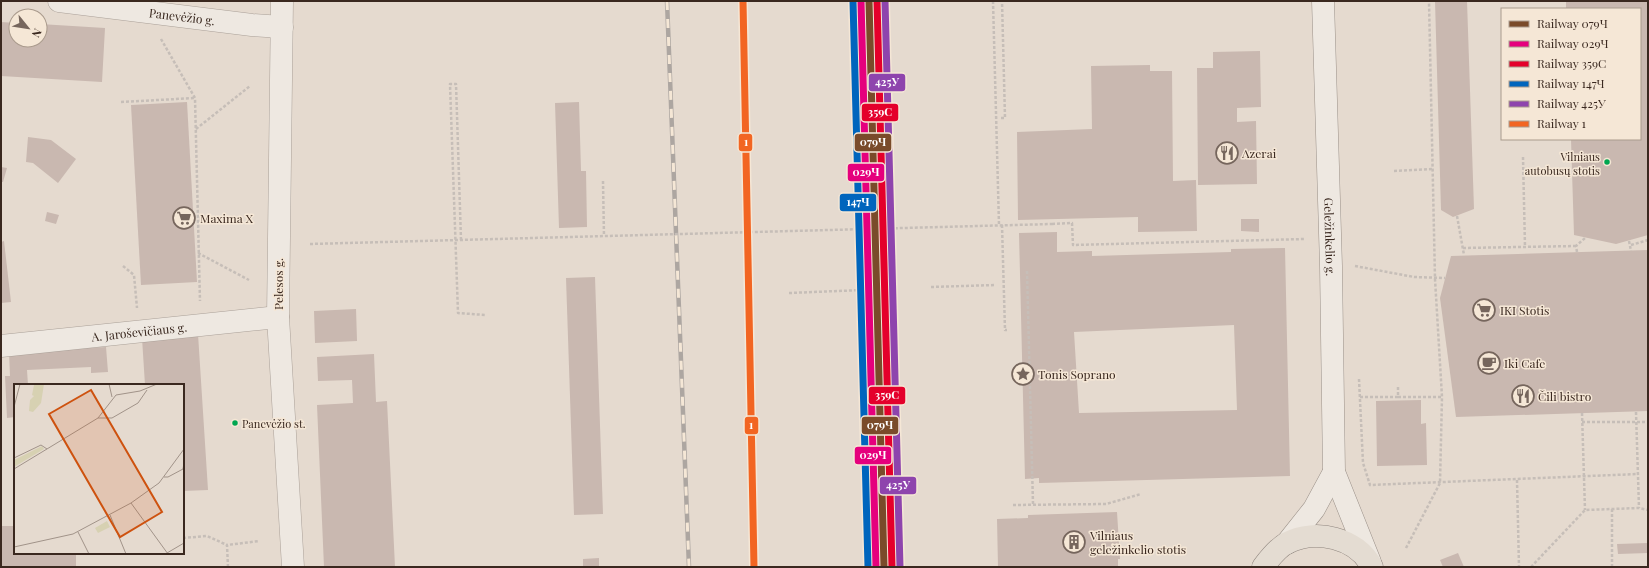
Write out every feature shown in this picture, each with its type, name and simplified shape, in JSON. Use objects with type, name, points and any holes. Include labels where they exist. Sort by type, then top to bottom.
[{"type":"main road","name":"Geležinkelio g.","points":[[1263,567],[1287,543],[1307,537],[1324,536],[1338,539],[1352,547],[1371,565]]},
{"type":"street","name":"Panevėžio g.","points":[[59,1],[282,27]]},
{"type":"street","name":"Pelesos g.","points":[[282,1],[278,317],[293,567]]},
{"type":"street","name":"Geležinkelio g.","points":[[1323,1],[1334,472],[1371,565]]},
{"type":"street","name":"A. Jaroševičiaus g.","points":[[1,346],[278,317]]},
{"type":"street","name":"Geležinkelio g.","points":[[1287,543],[1314,509],[1334,472]]},
{"type":"path","points":[[993,1],[999,225]]},
{"type":"path","points":[[1001,118],[1005,118],[1002,1]]},
{"type":"path","points":[[1406,548],[1440,483],[1442,397],[1435,279],[1429,1]]},
{"type":"path","points":[[152,13],[158,34],[195,98],[201,325]]},
{"type":"path","points":[[461,240],[456,84],[450,84],[458,313],[485,315]]},
{"type":"path","points":[[195,129],[250,86]]},
{"type":"path","points":[[121,102],[195,98]]},
{"type":"path","points":[[1523,157],[1525,248]]},
{"type":"path","points":[[1394,171],[1432,169]]},
{"type":"path","points":[[603,181],[604,236]]},
{"type":"path","points":[[1457,216],[1464,255]]},
{"type":"path","points":[[310,244],[1072,223],[1073,245],[1305,239]]},
{"type":"path","points":[[1002,225],[1005,330],[1007,330]]},
{"type":"path","points":[[1463,248],[1576,246],[1585,238]]},
{"type":"path","points":[[1630,245],[1648,240]]},
{"type":"path","points":[[1629,241],[1630,251]]},
{"type":"path","points":[[1576,246],[1577,252]]},
{"type":"path","points":[[198,253],[249,280]]},
{"type":"path","points":[[124,266],[134,275],[139,332]]},
{"type":"path","points":[[1355,274],[1355,266],[1414,277],[1435,279],[1445,278]]},
{"type":"path","points":[[1026,271],[1033,504]]},
{"type":"path","points":[[932,288],[995,285]]},
{"type":"path","points":[[789,293],[887,289]]},
{"type":"path","points":[[1359,374],[1363,463],[1370,485],[1638,474]]},
{"type":"path","points":[[1398,387],[1398,397]]},
{"type":"path","points":[[1360,397],[1442,397]]},
{"type":"path","points":[[1636,412],[1639,508]]},
{"type":"path","points":[[1582,413],[1585,510]]},
{"type":"path","points":[[1582,422],[1648,422]]},
{"type":"path","points":[[1517,480],[1519,567]]},
{"type":"path","points":[[1013,505],[1106,504],[1141,494]]},
{"type":"path","points":[[1531,567],[1585,510],[1639,508],[1648,510]]},
{"type":"path","points":[[1612,509],[1612,567]]},
{"type":"path","points":[[184,538],[207,536],[227,545],[259,541]]},
{"type":"path","points":[[227,545],[228,567]]},
{"type":"building","points":[[1435,1],[1467,1],[1474,209],[1453,217],[1441,210]]},
{"type":"building","points":[[1566,1],[1648,1],[1648,235],[1616,244],[1574,235],[1571,140],[1641,140],[1641,8],[1566,8]]},
{"type":"building","points":[[1,22],[8,22],[8,48],[48,48],[48,24],[105,28],[102,82],[1,76]]},
{"type":"building","points":[[1260,51],[1261,107],[1237,108],[1237,122],[1256,121],[1257,184],[1198,185],[1197,68],[1213,68],[1213,52]]},
{"type":"building","points":[[1150,65],[1150,71],[1172,71],[1173,181],[1196,180],[1197,231],[1138,232],[1138,217],[1018,220],[1017,132],[1092,129],[1091,66]]},
{"type":"building","points":[[187,102],[197,282],[141,285],[131,105]]},
{"type":"building","points":[[579,102],[581,171],[586,171],[587,227],[559,228],[555,103]]},
{"type":"building","points":[[28,137],[51,140],[76,159],[58,183],[33,163],[26,162]]},
{"type":"building","points":[[1,167],[7,168],[3,182],[1,182]]},
{"type":"building","points":[[47,212],[59,215],[56,224],[45,221]]},
{"type":"building","points":[[1241,219],[1259,219],[1259,232],[1241,231]]},
{"type":"building","points":[[1057,232],[1057,252],[1092,251],[1092,256],[1231,252],[1231,249],[1285,248],[1290,476],[1039,483],[1039,478],[1025,479],[1019,233]],"holes":[[[1234,325],[1237,410],[1079,413],[1074,332]]]},
{"type":"building","points":[[4,241],[11,302],[1,303],[1,242]]},
{"type":"building","points":[[1648,250],[1648,411],[1456,417],[1440,298],[1451,256]]},
{"type":"building","points":[[595,277],[603,514],[574,515],[566,278]]},
{"type":"building","points":[[356,309],[357,341],[315,343],[314,311]]},
{"type":"building","points":[[198,334],[208,490],[184,491],[184,384],[145,384],[142,338]]},
{"type":"building","points":[[106,347],[108,372],[91,373],[91,367],[27,370],[28,384],[14,384],[14,417],[7,418],[5,376],[10,376],[9,352]]},
{"type":"building","points":[[374,354],[376,402],[387,401],[395,567],[324,567],[317,405],[353,403],[352,380],[318,381],[317,357]]},
{"type":"building","points":[[1421,400],[1421,424],[1426,423],[1427,465],[1377,466],[1376,401]]},
{"type":"building","name":"Vilniaus geležinkelio stotis","points":[[1117,512],[1120,559],[1118,559],[1118,567],[998,567],[997,519],[1028,518],[1028,515]]},
{"type":"building","points":[[1,526],[14,526],[14,554],[76,554],[76,567],[1,567]]},
{"type":"building","points":[[1648,543],[1648,553],[1618,554],[1617,544]]},
{"type":"building","points":[[1458,553],[1464,567],[1443,567],[1440,560]]},
{"type":"building","points":[[599,558],[599,567],[583,567],[583,559]]},
{"type":"railway","points":[[667,1],[689,567]]},
{"type":"rail line","name":"1","points":[[743,1],[754,567]]},
{"type":"rail line","name":"147Ч","points":[[853,1],[868,567]]},
{"type":"rail line","name":"029Ч","points":[[861,1],[876,567]]},
{"type":"rail line","name":"079Ч","points":[[869,1],[884,567]]},
{"type":"rail line","name":"359С","points":[[877,1],[892,567]]},
{"type":"rail line","name":"425У","points":[[885,1],[900,567]]},
{"type":"place","name":"Azerai","points":[[1227,153]]},
{"type":"place","name":"Vilniaus autobusų stotis","points":[[1607,162]]},
{"type":"place","name":"Maxima X","points":[[184,218]]},
{"type":"place","name":"IKI Stotis","points":[[1484,310]]},
{"type":"place","name":"Iki Cafe","points":[[1489,363]]},
{"type":"place","name":"Tonis Soprano","points":[[1023,374]]},
{"type":"place","name":"Čili bistro","points":[[1523,396]]},
{"type":"place","name":"Panevėžio st.","points":[[235,423]]},
{"type":"place","name":"Vilniaus geležinkelio stotis","points":[[1074,542]]}]
